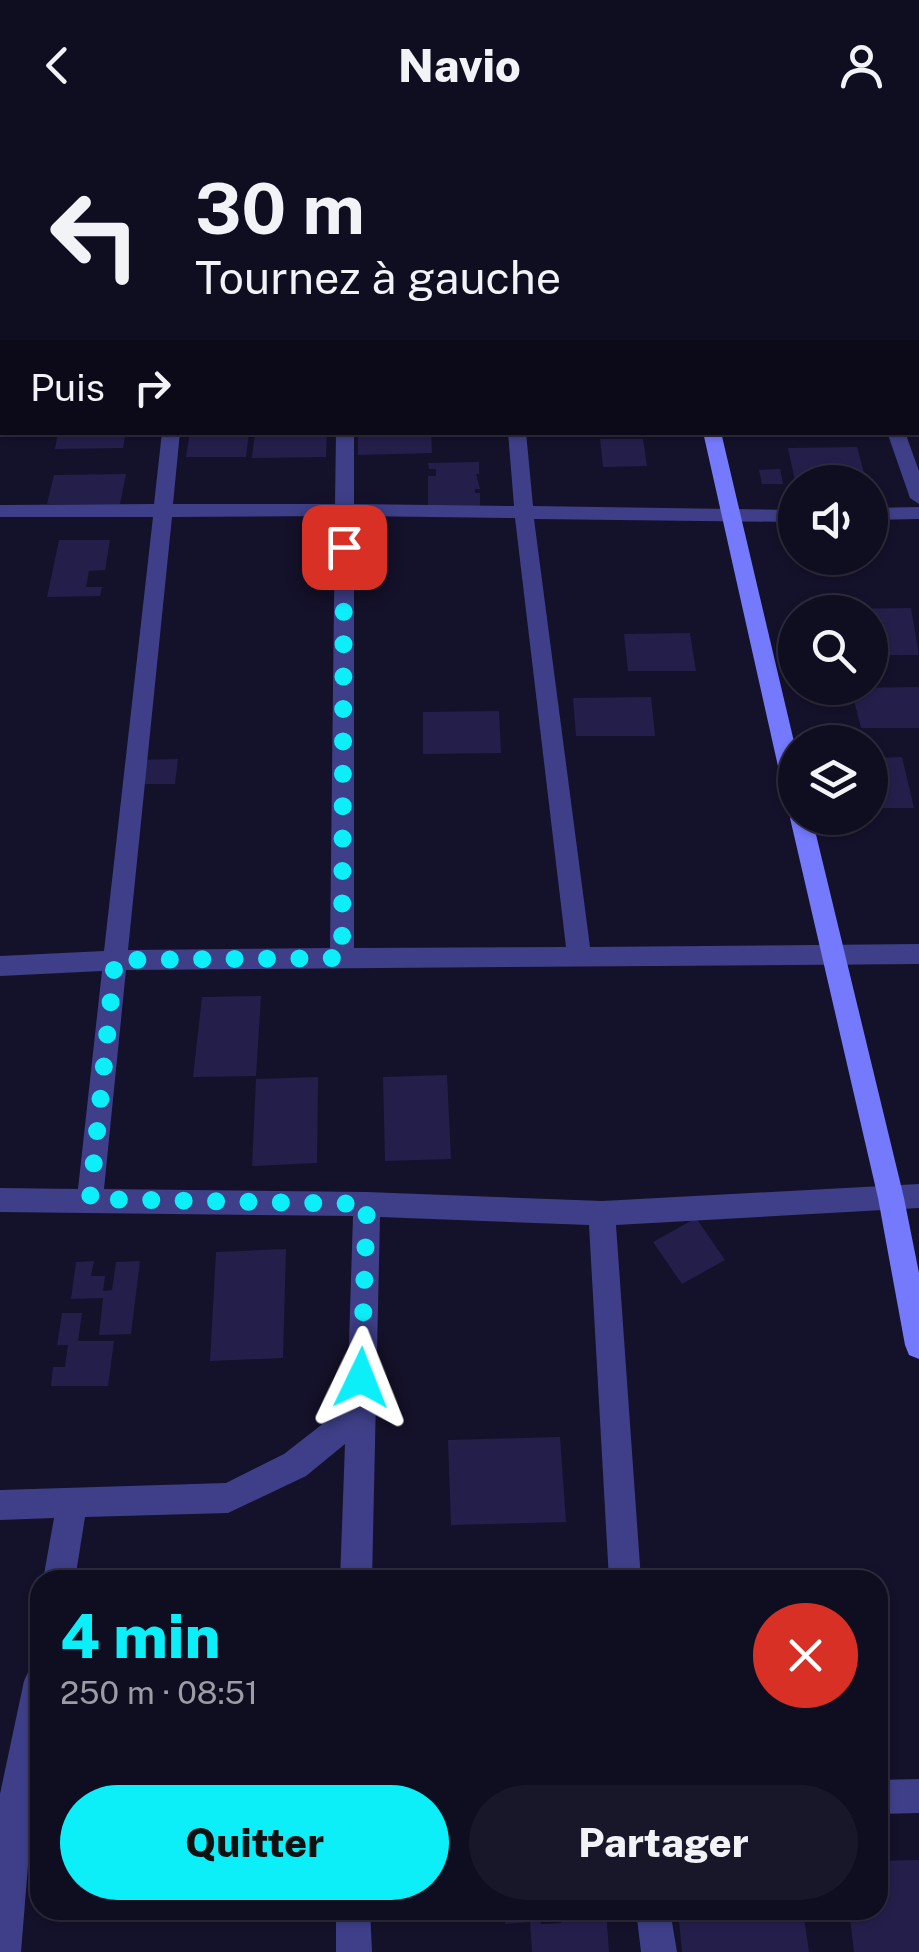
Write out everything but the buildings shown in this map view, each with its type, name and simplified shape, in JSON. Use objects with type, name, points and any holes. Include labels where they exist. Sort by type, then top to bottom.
[{"type":"street","points":[[90,1199],[171,435]]},
{"type":"street","points":[[342,958],[344,435]]},
{"type":"street","points":[[517,435],[579,957]]},
{"type":"street","points":[[713,435],[779,725]]},
{"type":"street","points":[[897,435],[919,498]]},
{"type":"street","points":[[0,510],[778,517]]},
{"type":"street","points":[[888,513],[919,512]]},
{"type":"street","points":[[805,835],[890,1198],[919,1344]]},
{"type":"street","points":[[0,966],[115,960],[919,954]]},
{"type":"street","points":[[0,1200],[367,1204],[602,1213],[919,1196]]},
{"type":"street","points":[[356,1570],[367,1204]]},
{"type":"street","points":[[602,1213],[623,1570]]},
{"type":"street","points":[[0,1505],[228,1498],[294,1466],[360,1414]]},
{"type":"street","points":[[61,1570],[72,1505]]},
{"type":"street","points":[[3,1952],[30,1743]]},
{"type":"street","points":[[888,1796],[919,1796]]},
{"type":"street","points":[[354,1920],[354,1952]]},
{"type":"street","points":[[654,1920],[659,1952]]},
{"type":"route","points":[[344,547],[342,958],[115,960],[90,1199],[367,1204],[361,1378]]}]
